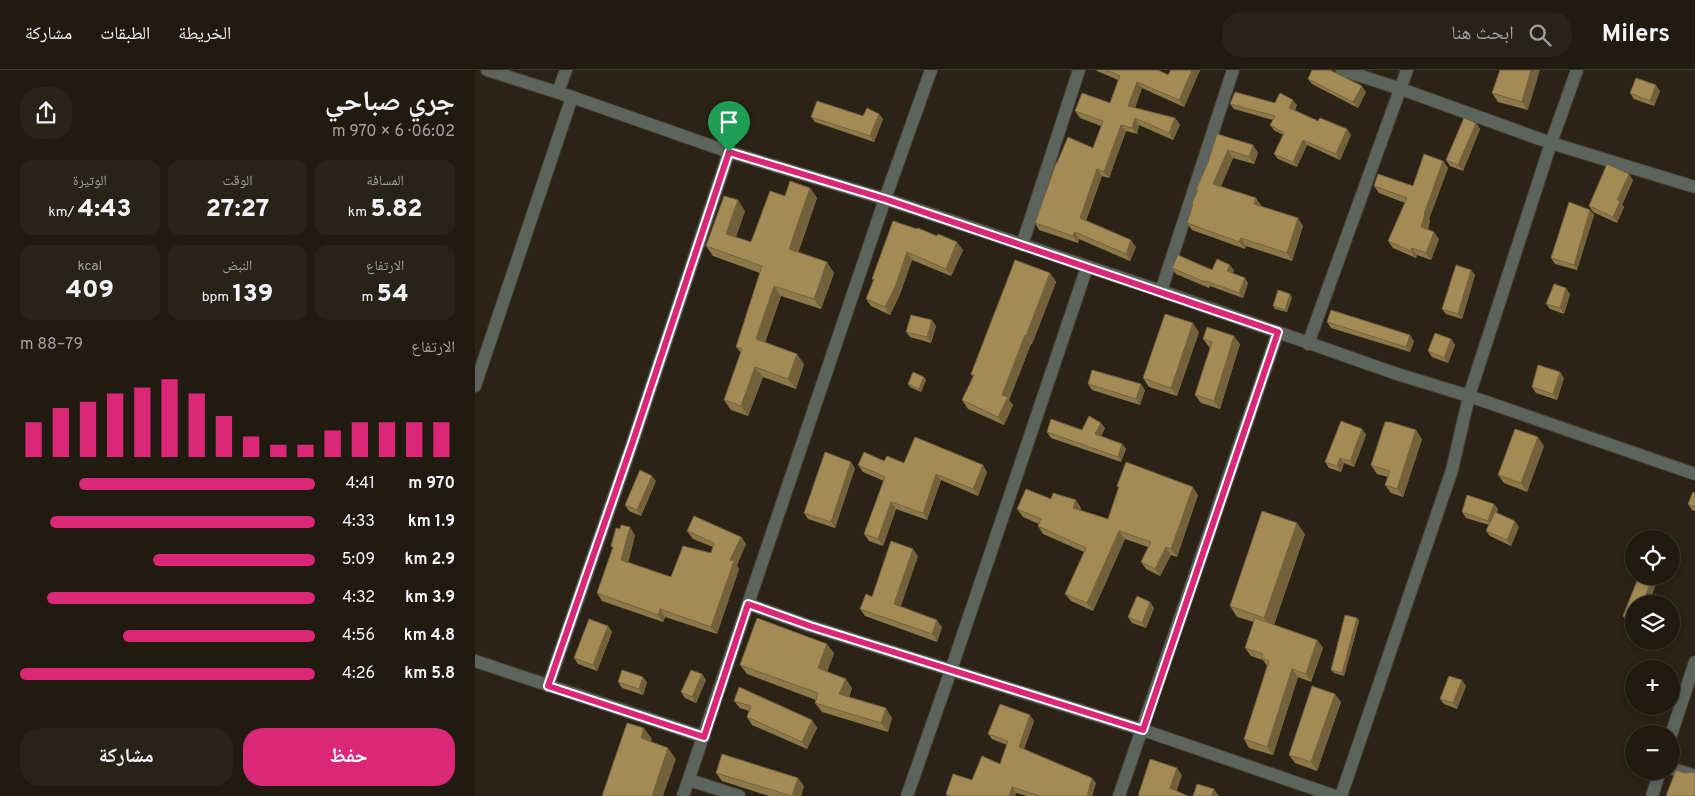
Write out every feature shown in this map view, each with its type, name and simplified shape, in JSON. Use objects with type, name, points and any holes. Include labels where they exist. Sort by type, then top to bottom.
[{"type":"street","points":[[487,70],[558,92],[729,152],[885,199],[1161,291],[1309,344],[1469,396],[1695,474]]},
{"type":"street","points":[[558,92],[566,70]]},
{"type":"street","points":[[683,796],[885,199],[931,70]]},
{"type":"street","points":[[1022,245],[1079,70]]},
{"type":"street","points":[[1161,291],[1233,70]]},
{"type":"street","points":[[1342,70],[1401,88],[1551,143],[1695,187]]},
{"type":"street","points":[[1309,344],[1407,70]]},
{"type":"street","points":[[1341,796],[1452,470],[1469,396],[1551,143],[1577,70]]},
{"type":"street","points":[[475,386],[479,362],[572,97]]},
{"type":"street","points":[[548,686],[632,444],[729,152]]},
{"type":"street","points":[[907,796],[1087,267]]},
{"type":"street","points":[[1119,796],[1278,332]]},
{"type":"street","points":[[748,604],[810,626],[1143,730],[1335,796]]},
{"type":"street","points":[[475,661],[704,737]]},
{"type":"street","points":[[1674,725],[1695,662]]},
{"type":"street","points":[[1680,771],[1695,776]]},
{"type":"street","points":[[689,780],[739,796]]},
{"type":"street","points":[[1652,796],[1657,780]]},
{"type":"building","points":[[1106,70],[1158,70],[1168,75],[1171,70],[1192,70],[1179,100],[1137,82],[1128,106],[1175,118],[1169,133],[1135,118],[1132,128],[1121,125],[1104,172],[1097,169],[1080,218],[1131,240],[1126,254],[1075,232],[1073,236],[1035,223],[1056,163],[1068,137],[1093,148],[1103,121],[1075,111],[1082,93],[1110,103],[1120,76]]},
{"type":"building","points":[[1312,70],[1330,70],[1362,86],[1353,102],[1308,79]]},
{"type":"building","points":[[1500,70],[1531,70],[1522,102],[1492,93]]},
{"type":"building","points":[[1636,78],[1656,85],[1650,101],[1630,93]]},
{"type":"building","points":[[1235,92],[1275,103],[1280,93],[1293,100],[1289,108],[1318,121],[1320,118],[1347,129],[1336,154],[1303,140],[1293,162],[1274,154],[1284,133],[1270,125],[1275,116],[1230,104]]},
{"type":"building","points":[[817,101],[863,116],[867,108],[879,114],[870,136],[811,117]]},
{"type":"building","points":[[1464,118],[1476,123],[1458,165],[1446,160]]},
{"type":"building","points":[[1217,134],[1253,145],[1249,157],[1228,150],[1213,184],[1256,198],[1254,204],[1298,218],[1287,253],[1241,238],[1239,242],[1187,223],[1192,203],[1198,190],[1196,190]]},
{"type":"building","points":[[1424,154],[1443,161],[1421,227],[1434,232],[1426,253],[1412,248],[1411,251],[1388,241],[1407,198],[1374,186],[1378,174],[1413,186]]},
{"type":"building","points":[[1607,164],[1629,174],[1617,200],[1620,201],[1613,217],[1589,206]]},
{"type":"building","points":[[790,181],[810,188],[789,249],[827,262],[814,299],[774,286],[756,339],[797,354],[788,379],[755,367],[741,406],[724,400],[742,349],[736,347],[762,266],[706,246],[724,196],[738,200],[726,234],[751,242],[770,191],[785,196]]},
{"type":"building","points":[[1569,202],[1590,210],[1574,265],[1551,258]]},
{"type":"building","points":[[893,221],[937,236],[938,234],[957,242],[946,269],[907,252],[895,287],[885,307],[866,299]]},
{"type":"building","points":[[1178,255],[1212,270],[1217,259],[1230,265],[1227,271],[1245,278],[1239,293],[1205,282],[1172,268]]},
{"type":"building","points":[[1015,260],[1050,273],[1002,395],[1008,397],[998,417],[962,400],[974,375],[971,374]]},
{"type":"building","points":[[1456,265],[1471,270],[1458,314],[1442,309]]},
{"type":"building","points":[[1554,284],[1566,288],[1560,308],[1546,304]]},
{"type":"building","points":[[1278,290],[1290,294],[1285,310],[1273,306]]},
{"type":"building","points":[[1331,310],[1410,335],[1406,347],[1327,322]]},
{"type":"building","points":[[1165,314],[1193,323],[1171,388],[1143,378]]},
{"type":"building","points":[[911,315],[932,320],[927,337],[906,332]]},
{"type":"building","points":[[1207,327],[1234,336],[1214,401],[1195,395],[1212,342],[1203,339]]},
{"type":"building","points":[[1435,333],[1451,339],[1444,358],[1428,351]]},
{"type":"building","points":[[1538,365],[1560,372],[1553,394],[1532,387]]},
{"type":"building","points":[[1092,370],[1141,384],[1136,399],[1088,384]]},
{"type":"building","points":[[913,372],[924,377],[919,389],[908,384]]},
{"type":"building","points":[[1089,416],[1101,423],[1095,434],[1122,444],[1118,457],[1047,432],[1051,419],[1082,430]]},
{"type":"building","points":[[1341,421],[1362,429],[1350,461],[1340,458],[1337,466],[1325,462]]},
{"type":"building","points":[[1385,422],[1416,430],[1397,489],[1385,485],[1390,471],[1371,465]]},
{"type":"building","points":[[1515,429],[1538,437],[1521,483],[1498,475]]},
{"type":"building","points":[[915,437],[983,465],[973,489],[936,474],[923,513],[891,502],[878,539],[864,534],[885,477],[858,465],[864,452],[884,461],[887,456],[904,463]]},
{"type":"building","points":[[825,452],[851,462],[831,522],[804,513]]},
{"type":"building","points":[[1126,462],[1193,487],[1171,549],[1166,547],[1155,569],[1141,562],[1151,542],[1119,531],[1087,603],[1065,594],[1086,548],[1038,526],[1041,519],[1017,509],[1026,489],[1051,499],[1053,493],[1076,500],[1073,508],[1108,519]]},
{"type":"building","points":[[640,470],[652,476],[637,510],[625,505]]},
{"type":"building","points":[[1693,492],[1695,493],[1695,507],[1688,504]]},
{"type":"building","points":[[1467,495],[1494,504],[1488,521],[1462,512]]},
{"type":"building","points":[[1262,511],[1297,523],[1264,618],[1230,606]]},
{"type":"building","points":[[1495,512],[1515,521],[1507,540],[1486,531]]},
{"type":"building","points":[[694,516],[741,537],[730,560],[734,561],[711,627],[660,609],[658,615],[597,593],[613,547],[611,546],[616,528],[620,529],[621,525],[630,527],[621,560],[671,577],[683,546],[711,553],[714,543],[687,531]]},
{"type":"building","points":[[891,541],[913,549],[894,604],[937,620],[932,634],[860,609],[866,594],[872,597]]},
{"type":"building","points":[[1635,585],[1650,585],[1646,595],[1631,595]]},
{"type":"building","points":[[1137,596],[1150,602],[1142,623],[1128,617]]},
{"type":"building","points":[[1345,615],[1357,618],[1342,673],[1331,670]]},
{"type":"building","points":[[757,618],[827,644],[818,668],[846,679],[839,694],[886,708],[881,723],[815,703],[818,693],[740,665]]},
{"type":"building","points":[[1255,618],[1317,640],[1306,674],[1292,669],[1267,747],[1244,739],[1269,661],[1262,658],[1263,654],[1245,648]]},
{"type":"building","points":[[589,619],[608,626],[593,665],[574,658]]},
{"type":"building","points":[[622,670],[643,677],[639,689],[618,682]]},
{"type":"building","points":[[691,670],[702,674],[692,697],[681,692]]},
{"type":"building","points":[[1449,676],[1462,680],[1453,703],[1440,699]]},
{"type":"building","points":[[1312,686],[1335,694],[1311,762],[1289,755]]},
{"type":"building","points":[[739,687],[812,720],[802,742],[747,717],[751,706],[734,701]]},
{"type":"building","points":[[1000,704],[1030,715],[1019,747],[1092,778],[1087,796],[1040,796],[1012,787],[1009,796],[952,796],[946,794],[953,774],[972,780],[982,756],[1000,764],[1008,741],[988,734]]},
{"type":"building","points":[[627,723],[644,728],[641,738],[668,748],[652,796],[602,796]]},
{"type":"building","points":[[722,754],[798,778],[792,796],[716,773]]},
{"type":"building","points":[[1150,759],[1177,768],[1170,788],[1188,796],[1138,796]]},
{"type":"building","points":[[1680,771],[1695,773],[1695,796],[1666,796],[1672,780],[1680,780]]},
{"type":"building","points":[[1197,784],[1214,789],[1211,796],[1193,796]]},
{"type":"route","points":[[729,152],[885,199],[1278,332],[1143,730],[810,626],[748,604],[704,737],[548,686],[632,444],[729,152]]}]
